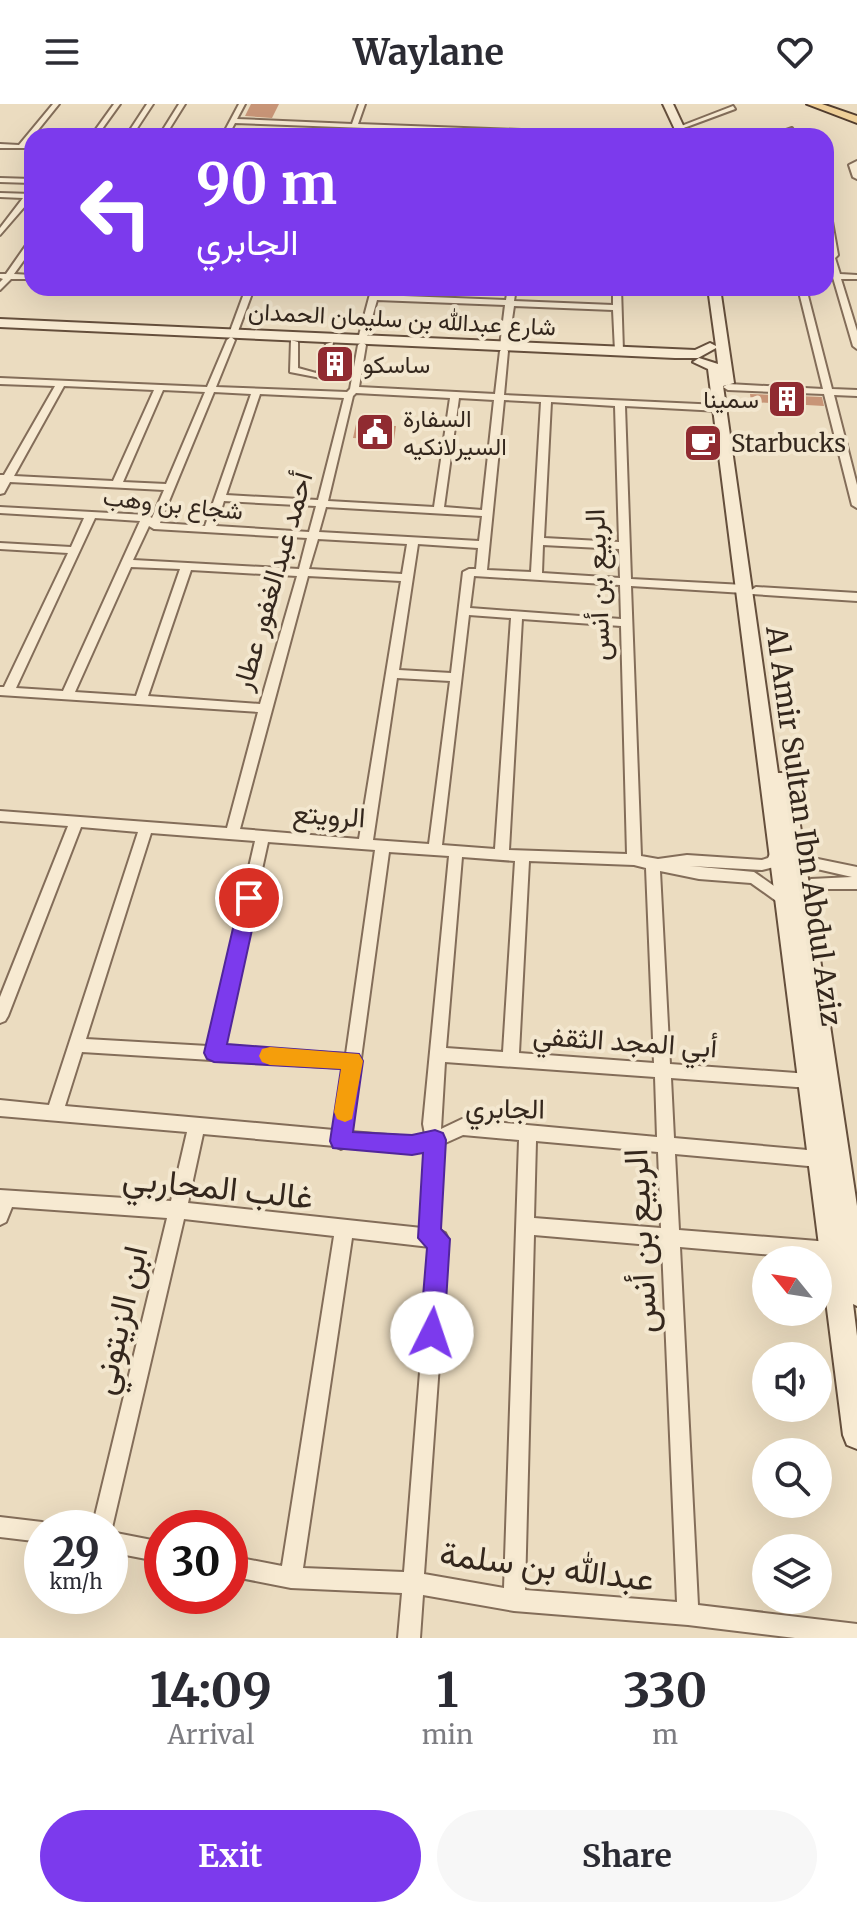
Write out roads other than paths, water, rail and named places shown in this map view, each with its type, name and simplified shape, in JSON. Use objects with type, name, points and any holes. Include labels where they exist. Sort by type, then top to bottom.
[{"type":"main road","points":[[812,104],[857,117]]},
{"type":"main road","points":[[828,104],[857,117]]},
{"type":"street","points":[[36,128],[56,104]]},
{"type":"street","points":[[100,128],[117,104]]},
{"type":"street","points":[[134,128],[150,104]]},
{"type":"street","points":[[167,128],[182,104]]},
{"type":"street","points":[[229,128],[242,104]]},
{"type":"street","points":[[354,126],[362,104]]},
{"type":"street","points":[[661,104],[676,128]]},
{"type":"street","points":[[668,104],[677,128]]},
{"type":"street","points":[[690,128],[733,108]]},
{"type":"street","points":[[233,121],[375,128]]},
{"type":"street","points":[[21,146],[24,142]]},
{"type":"street","points":[[0,146],[24,146]]},
{"type":"street","points":[[0,158],[10,146]]},
{"type":"street","points":[[857,163],[853,165],[857,177]]},
{"type":"street","points":[[0,180],[24,181]]},
{"type":"street","points":[[0,195],[24,196]]},
{"type":"street","points":[[0,233],[24,203]]},
{"type":"street","points":[[0,288],[4,276],[24,252]]},
{"type":"street","points":[[834,271],[857,346]]},
{"type":"street","points":[[4,276],[24,277]]},
{"type":"street","points":[[835,276],[857,277]]},
{"type":"street","points":[[67,695],[126,563],[169,487],[247,296]]},
{"type":"street","name":"أحمد عبدالغفور عطار","points":[[232,834],[262,708],[324,504],[373,296]]},
{"type":"street","points":[[415,296],[510,303],[545,301],[618,308]]},
{"type":"street","points":[[467,301],[468,296]]},
{"type":"street","points":[[435,850],[465,611],[485,545],[511,296]]},
{"type":"street","points":[[617,296],[619,351]]},
{"type":"street","points":[[706,296],[711,357]]},
{"type":"street","name":"Al Amir Sultan Ibn Abdul Aziz","points":[[714,296],[711,357],[750,590],[794,900],[849,1190],[857,1293]]},
{"type":"street","points":[[804,296],[857,505]]},
{"type":"street","name":"شارع عبدالله بن سليمان الحمدان","points":[[0,326],[711,357]]},
{"type":"street","name":"شارع عبدالله بن سليمان الحمدان","points":[[232,337],[330,344],[362,342]]},
{"type":"street","points":[[294,342],[293,370],[311,376],[318,376],[324,370],[330,344]]},
{"type":"street","name":"شارع عبدالله بن سليمان الحمدان","points":[[504,349],[619,351],[711,357]]},
{"type":"street","name":"Al Amir Sultan Ibn Abdul Aziz","points":[[711,357],[728,387],[750,590]]},
{"type":"street","points":[[0,381],[256,392],[455,395],[720,408]]},
{"type":"street","points":[[0,491],[3,479],[61,384]]},
{"type":"street","points":[[728,387],[857,393]]},
{"type":"street","points":[[117,484],[159,388]]},
{"type":"street","points":[[209,530],[256,392]]},
{"type":"street","points":[[439,509],[455,395]]},
{"type":"street","points":[[536,577],[546,400]]},
{"type":"street","name":"الربيع بن أنس","points":[[620,403],[634,860]]},
{"type":"street","points":[[3,479],[169,487]]},
{"type":"street","points":[[222,498],[488,513]]},
{"type":"street","name":"شجاع بن وهب","points":[[0,510],[91,515],[209,530],[485,545]]},
{"type":"street","points":[[91,515],[4,691],[262,708]]},
{"type":"street","points":[[365,844],[413,541]]},
{"type":"street","points":[[539,541],[624,546]]},
{"type":"street","points":[[0,546],[74,550]]},
{"type":"street","points":[[126,563],[408,578]]},
{"type":"street","points":[[141,699],[187,565]]},
{"type":"street","points":[[475,573],[857,597]]},
{"type":"street","points":[[465,611],[626,623]]},
{"type":"street","points":[[502,855],[517,614]]},
{"type":"street","points":[[393,674],[457,677]]},
{"type":"street","name":"الرويتع","points":[[0,816],[502,855],[634,860],[653,866],[754,878],[794,900]]},
{"type":"street","points":[[1,1009],[76,822]]},
{"type":"street","points":[[54,1114],[146,827]]},
{"type":"street","points":[[214,1053],[263,836]]},
{"type":"street","points":[[341,1141],[383,846]]},
{"type":"street","points":[[786,846],[809,862],[857,873]]},
{"type":"street","name":"الرويتع","points":[[653,866],[687,860],[762,865],[773,862],[786,846]]},
{"type":"street","points":[[409,1638],[439,1239],[430,1238],[435,1140],[431,1124],[456,851]]},
{"type":"street","points":[[511,1058],[522,855]]},
{"type":"street","name":"الربيع بن أنس","points":[[653,866],[688,1614]]},
{"type":"street","points":[[794,900],[816,883],[857,883]]},
{"type":"street","name":"Al Amir Sultan Ibn Abdul Aziz","points":[[794,900],[810,1081],[829,1246]]},
{"type":"street","points":[[75,1045],[352,1061]]},
{"type":"street","name":"أبي المجد الثقفي","points":[[437,1054],[810,1081]]},
{"type":"street","name":"الجابري","points":[[0,1108],[341,1141],[412,1145],[435,1140],[462,1127],[819,1159]]},
{"type":"street","name":"ابن الزيتوني","points":[[106,1510],[197,1126]]},
{"type":"street","points":[[514,1600],[528,1133]]},
{"type":"street","name":"غالب المحاربي","points":[[2,1204],[178,1210],[344,1231],[430,1238]]},
{"type":"street","points":[[526,1226],[773,1246]]},
{"type":"street","points":[[291,1578],[344,1231]]},
{"type":"street","name":"Al Amir Sultan Ibn Abdul Aziz","points":[[832,1265],[857,1435]]},
{"type":"street","points":[[0,1527],[24,1530]]},
{"type":"street","name":"عبدالله بن سلمة","points":[[248,1570],[291,1578],[413,1583],[514,1600],[688,1614],[857,1635]]},
{"type":"place","name":"ساسكو","points":[[335,364]]},
{"type":"place","name":"سمينا","points":[[787,399]]},
{"type":"place","name":"السفارة السيرلانكيه","points":[[375,432]]},
{"type":"place","name":"Starbucks","points":[[703,443]]}]
